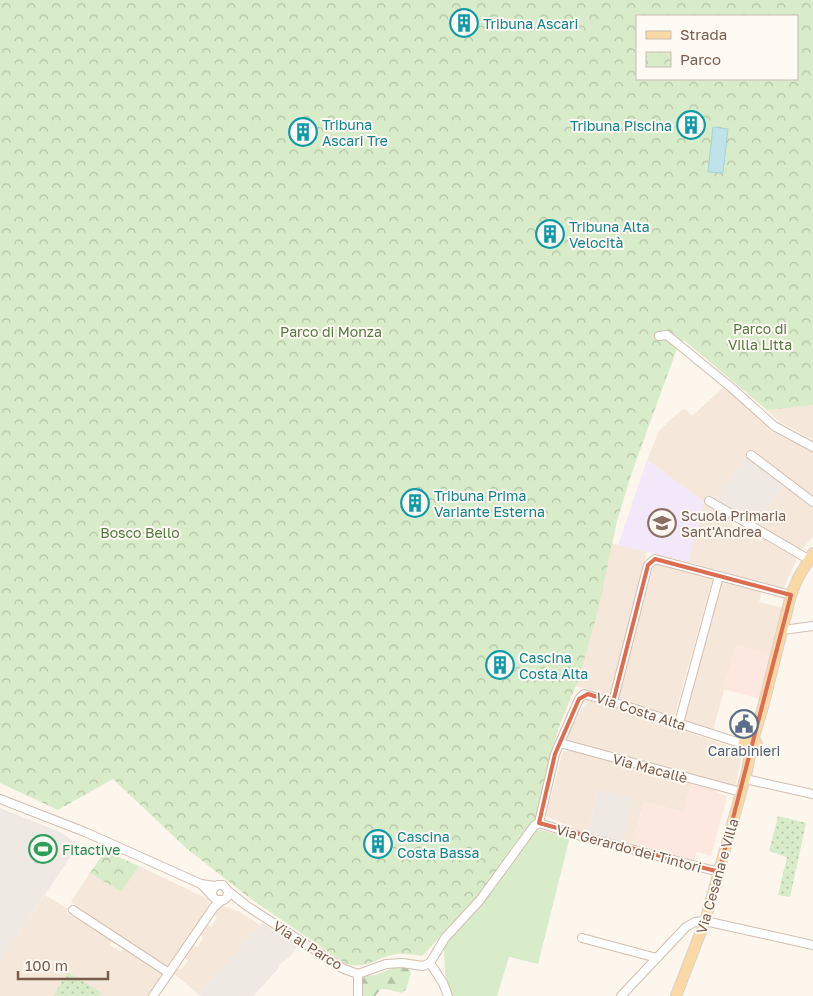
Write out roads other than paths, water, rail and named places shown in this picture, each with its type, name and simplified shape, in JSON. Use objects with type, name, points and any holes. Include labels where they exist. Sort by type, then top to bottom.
[{"type":"main road","points":[[753,740],[764,707],[792,595],[798,578],[811,556]]},
{"type":"main road","points":[[748,739],[753,740],[757,743],[757,748],[750,754],[743,750],[743,744],[748,739]]},
{"type":"main road","name":"Via Cesana e Villa","points":[[676,996],[705,921],[745,779],[750,754]]},
{"type":"street","points":[[659,336],[667,335],[774,426],[813,447]]},
{"type":"street","points":[[752,455],[813,502]]},
{"type":"street","points":[[709,501],[811,556]]},
{"type":"street","points":[[613,702],[648,565],[655,559],[792,595]]},
{"type":"street","points":[[679,723],[719,576]]},
{"type":"street","points":[[783,630],[813,626]]},
{"type":"street","name":"Via Costa Alta","points":[[539,823],[554,754],[584,694],[743,744]]},
{"type":"street","name":"Via Macallè","points":[[560,743],[741,792]]},
{"type":"street","points":[[745,779],[813,794]]},
{"type":"street","points":[[0,797],[117,846],[201,884],[213,893],[216,900],[222,901]]},
{"type":"street","points":[[448,996],[443,983],[430,963],[436,956],[445,938],[480,900],[534,826],[539,823]]},
{"type":"street","name":"Via Gerardo dei Tintori","points":[[539,823],[577,835],[719,872]]},
{"type":"street","points":[[153,996],[214,907],[227,897],[228,891],[223,885],[213,893]]},
{"type":"street","name":"Via al Parco","points":[[228,891],[247,906],[344,969],[358,974],[386,964],[402,963],[422,966],[430,963]]},
{"type":"street","points":[[213,893],[214,907]]},
{"type":"street","name":"Via al Parco","points":[[222,901],[247,906]]},
{"type":"street","points":[[73,910],[169,973]]},
{"type":"street","points":[[621,996],[686,927],[694,922],[705,921],[813,945]]},
{"type":"street","points":[[582,938],[657,958]]},
{"type":"street","points":[[358,974],[358,996]]},
{"type":"water","points":[[713,127],[728,129],[723,173],[708,172]]},
{"type":"place","name":"Tribuna Ascari","points":[[464,23]]},
{"type":"place","name":"Tribuna Piscina","points":[[691,125]]},
{"type":"place","name":"Tribuna Ascari Tre","points":[[303,132]]},
{"type":"place","name":"Tribuna Alta Velocità","points":[[550,234]]},
{"type":"place","name":"Tribuna Prima Variante Esterna","points":[[415,503]]},
{"type":"place","name":"Scuola Primaria Sant'Andrea","points":[[662,523]]},
{"type":"place","name":"Cascina Costa Alta","points":[[500,665]]},
{"type":"place","name":"Carabinieri","points":[[744,724]]},
{"type":"place","name":"Cascina Costa Bassa","points":[[378,844]]},
{"type":"place","name":"Fitactive","points":[[43,849]]},
{"type":"park label","name":"Parco di Monza","points":[[331,331]]},
{"type":"park label","name":"Parco di Villa Litta","points":[[760,336]]},
{"type":"park label","name":"Bosco Bello","points":[[140,532]]}]
